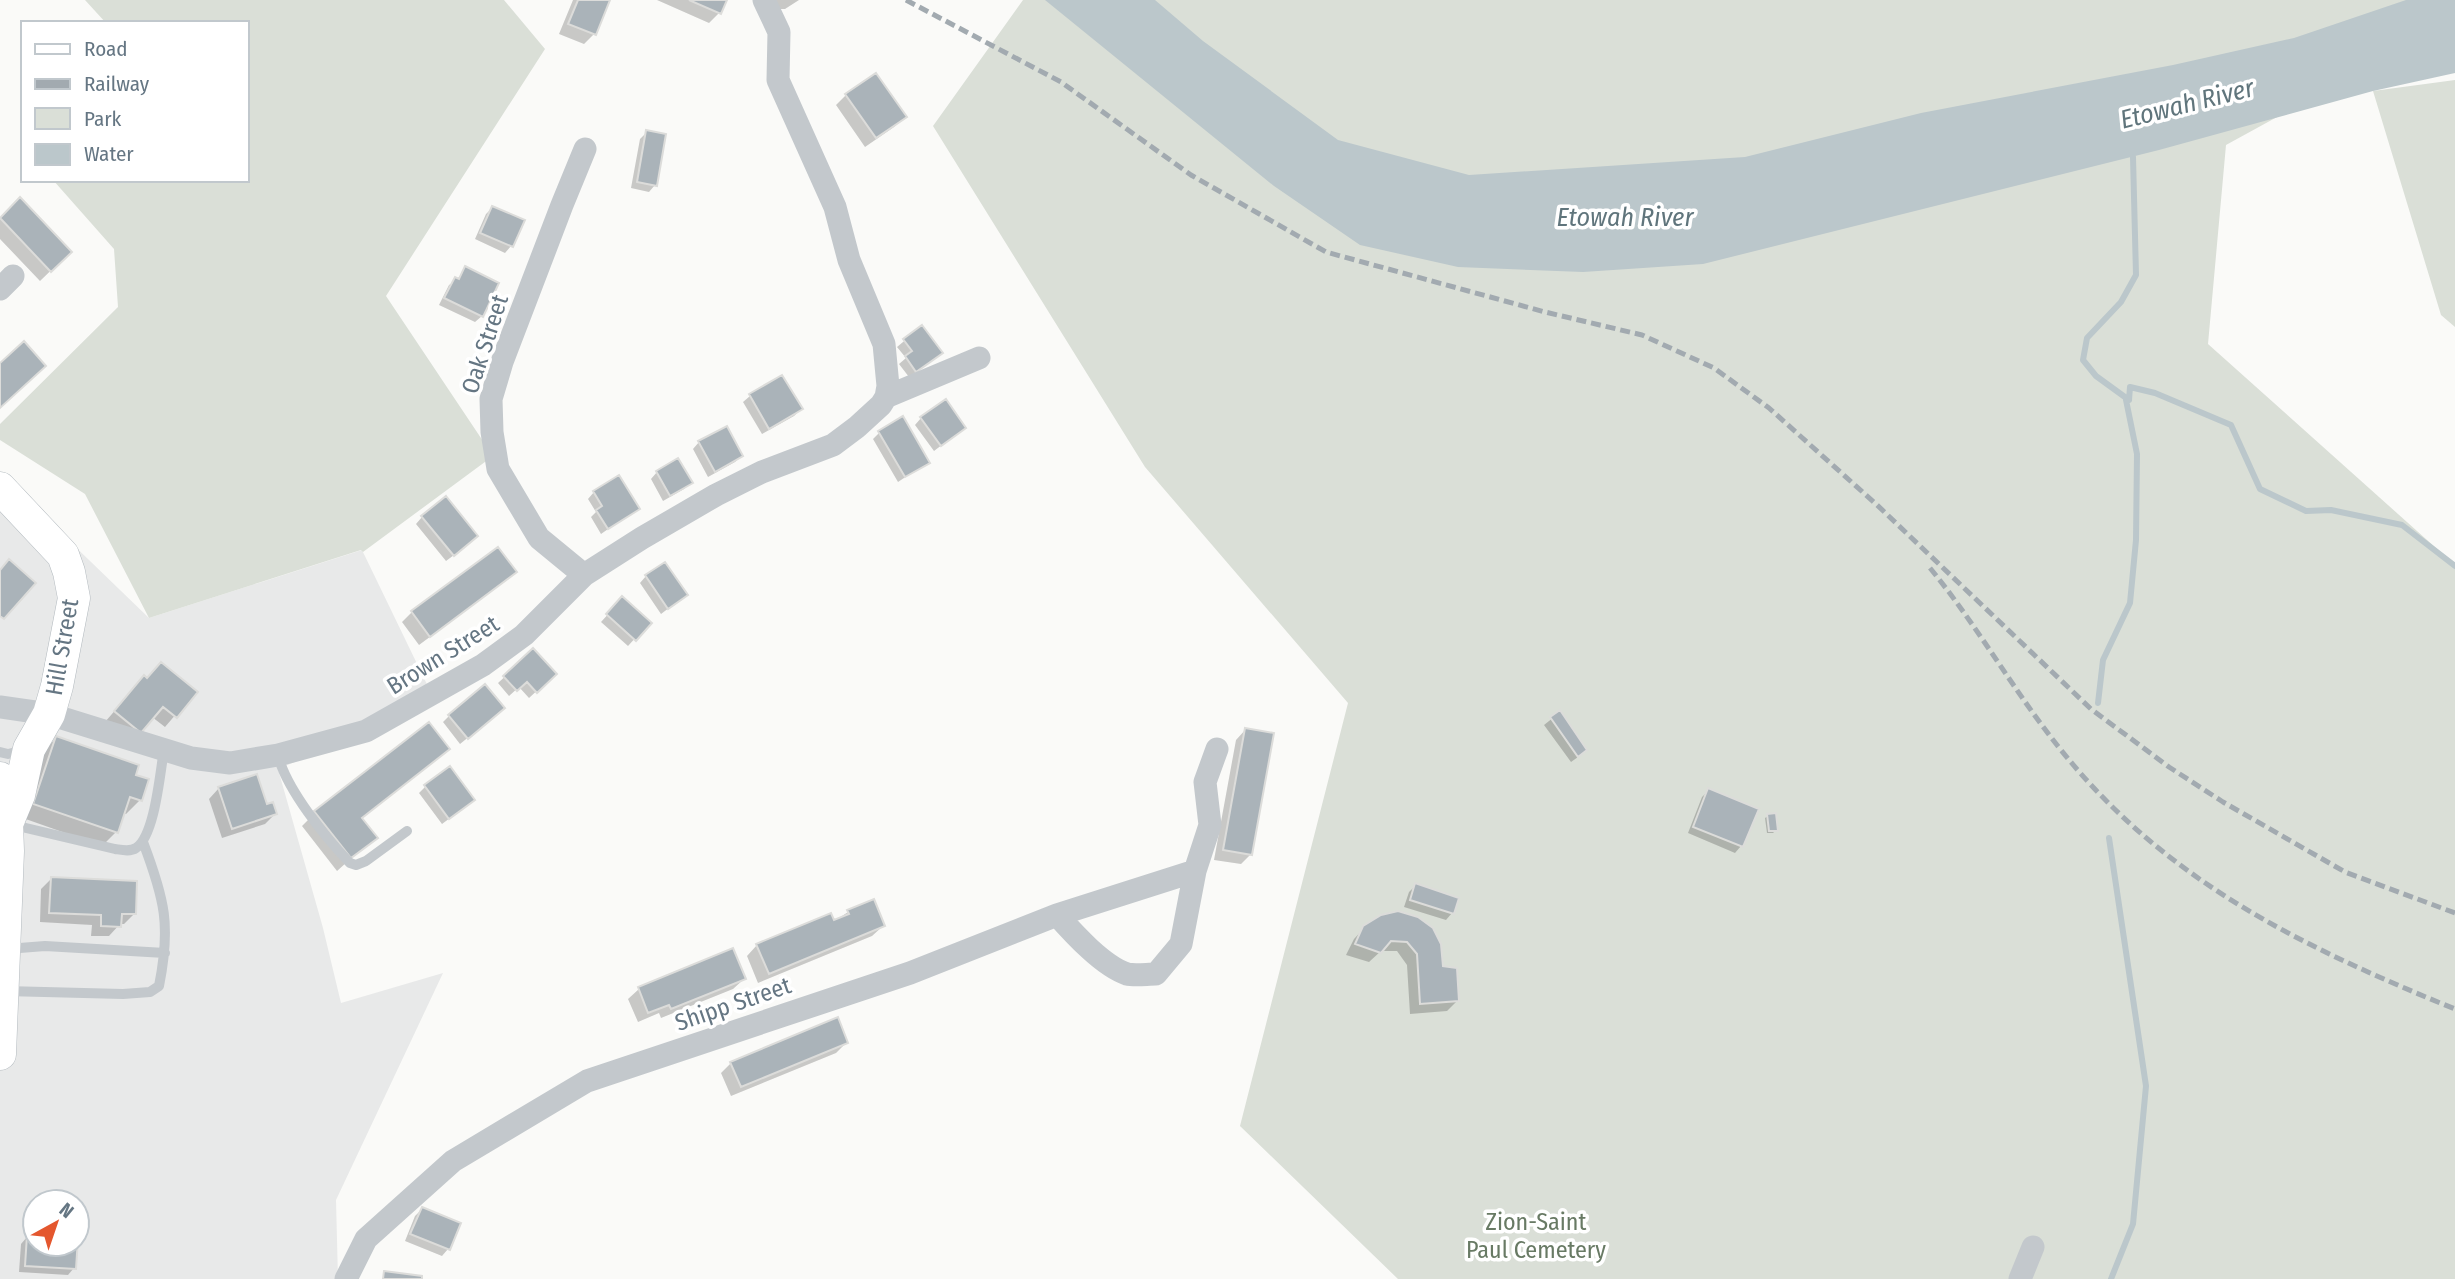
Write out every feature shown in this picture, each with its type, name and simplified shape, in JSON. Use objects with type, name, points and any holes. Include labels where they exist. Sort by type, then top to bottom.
[{"type":"main road","name":"Hill Street","points":[[7,824],[19,795],[15,751],[48,714],[74,598],[62,555],[8,501]]},
{"type":"main road","points":[[0,778],[7,824],[1,1034]]},
{"type":"street","points":[[764,0],[779,32],[778,80],[835,207],[849,260],[884,344],[888,386],[886,397]]},
{"type":"street","name":"Oak Street","points":[[584,575],[539,538],[498,469],[492,432],[491,399],[502,362],[585,149]]},
{"type":"street","points":[[886,397],[979,358]]},
{"type":"street","name":"Brown Street","points":[[0,707],[48,714],[191,758],[230,763],[278,755],[366,732],[483,665],[524,635],[584,575],[716,495],[762,472],[833,445],[857,427],[886,397]]},
{"type":"street","points":[[1057,915],[1080,941],[1127,974],[1156,974],[1181,944],[1195,871],[1210,825],[1205,782],[1217,749]]},
{"type":"street","name":"Shipp Street","points":[[346,1279],[366,1239],[453,1161],[587,1081],[910,973],[1057,915],[1195,871]]},
{"type":"street","points":[[2020,1279],[2033,1247]]},
{"type":"lane","points":[[7,824],[115,849],[133,850],[143,842],[150,825],[164,750]]},
{"type":"lane","points":[[278,755],[292,787],[350,863],[356,865],[366,861],[407,831]]},
{"type":"lane","points":[[2,991],[124,994],[150,992],[159,986],[165,953],[166,917],[157,879],[143,842]]},
{"type":"lane","points":[[3,943],[165,953]]},
{"type":"shaded area","points":[[0,474],[149,618],[362,550],[436,703],[278,769],[323,928],[341,1003],[443,973],[336,1200],[338,1279],[0,1279]]},
{"type":"green space","points":[[85,0],[504,0],[545,49],[386,296],[493,456],[363,552],[361,550],[149,618],[85,494],[0,440],[0,424],[118,307],[114,249],[55,182],[248,182],[248,21],[104,21]]},
{"type":"green space","name":"Zion-Saint Paul Cemetery","points":[[1023,0],[2455,0],[2455,19],[2226,145],[2208,344],[2455,565],[2455,1279],[1398,1279],[1240,1126],[1348,703],[1145,467],[933,126]]},
{"type":"green space","points":[[2455,80],[2455,327],[2441,315],[2373,91]]},
{"type":"water","name":"Etowah River","points":[[1045,0],[1155,0],[1203,41],[1338,140],[1469,175],[1745,157],[1921,113],[2173,65],[2294,38],[2406,0],[2455,0],[2455,73],[2373,91],[2159,150],[1703,264],[1583,272],[1458,267],[1360,245],[1274,186]]},
{"type":"building","points":[[578,0],[610,0],[596,35],[568,24]]},
{"type":"building","points":[[689,0],[727,0],[721,14]]},
{"type":"building","points":[[876,73],[907,117],[876,138],[845,94]]},
{"type":"building","points":[[646,130],[666,134],[657,186],[637,182]]},
{"type":"building","points":[[20,197],[72,252],[51,272],[0,218]]},
{"type":"building","points":[[492,206],[525,220],[513,247],[480,233]]},
{"type":"building","points":[[465,266],[499,283],[483,317],[444,298],[455,277],[459,279]]},
{"type":"building","points":[[922,325],[943,353],[916,372],[905,356],[912,351],[903,339]]},
{"type":"building","points":[[24,341],[46,366],[0,408],[0,363]]},
{"type":"building","points":[[782,375],[803,409],[769,429],[749,394]]},
{"type":"building","points":[[946,399],[966,428],[941,446],[920,417]]},
{"type":"building","points":[[903,416],[930,463],[905,477],[878,431]]},
{"type":"building","points":[[727,426],[743,456],[715,472],[698,441]]},
{"type":"building","points":[[678,458],[693,483],[670,496],[656,471]]},
{"type":"building","points":[[619,475],[640,509],[608,529],[596,510],[602,506],[593,491]]},
{"type":"building","points":[[446,496],[478,536],[454,556],[421,516]]},
{"type":"building","points":[[498,547],[517,572],[430,637],[411,611]]},
{"type":"building","points":[[9,559],[36,583],[4,619],[0,616],[0,570]]},
{"type":"building","points":[[665,562],[688,595],[668,609],[645,575]]},
{"type":"building","points":[[622,596],[652,623],[636,641],[606,614]]},
{"type":"building","points":[[533,648],[557,674],[537,693],[527,682],[517,691],[503,676]]},
{"type":"building","points":[[161,662],[198,692],[177,718],[163,707],[141,733],[114,711],[144,675],[147,678]]},
{"type":"building","points":[[485,684],[505,708],[468,739],[448,715]]},
{"type":"building","points":[[1560,710],[1587,750],[1578,757],[1550,717]]},
{"type":"building","points":[[429,722],[450,749],[362,818],[378,838],[351,858],[314,811]]},
{"type":"building","points":[[1245,728],[1274,733],[1252,855],[1223,850]]},
{"type":"building","points":[[56,736],[139,765],[136,775],[149,779],[142,801],[130,797],[118,833],[33,804]]},
{"type":"building","points":[[450,766],[475,800],[449,819],[424,785]]},
{"type":"building","points":[[257,774],[267,804],[273,802],[277,814],[232,829],[218,787]]},
{"type":"building","points":[[1708,788],[1759,809],[1743,847],[1693,827]]},
{"type":"building","points":[[1776,813],[1778,831],[1769,831],[1767,814]]},
{"type":"building","points":[[51,877],[137,881],[136,914],[122,914],[121,927],[101,926],[101,915],[49,913]]},
{"type":"building","points":[[1415,883],[1459,898],[1454,914],[1410,900]]},
{"type":"building","points":[[874,899],[885,926],[769,974],[756,944],[831,913],[834,920],[849,914],[847,910]]},
{"type":"building","points":[[1398,911],[1418,917],[1433,928],[1441,944],[1443,966],[1457,968],[1459,1001],[1420,1004],[1417,954],[1407,942],[1391,941],[1381,953],[1355,944],[1363,926],[1381,915]]},
{"type":"building","points":[[733,948],[746,979],[671,1009],[669,1005],[648,1013],[638,987]]},
{"type":"building","points":[[838,1017],[848,1043],[741,1087],[730,1062]]},
{"type":"building","points":[[422,1207],[461,1223],[450,1250],[410,1234]]},
{"type":"building","points":[[26,1258],[77,1258],[76,1269],[25,1266]]},
{"type":"building","points":[[384,1271],[422,1276],[422,1279],[383,1279]]},
{"type":"waterway","points":[[2129,400],[2096,376],[2083,360],[2087,338],[2121,302],[2136,275],[2133,157]]},
{"type":"waterway","points":[[2098,703],[2103,660],[2130,603],[2136,540],[2137,454],[2126,400],[2129,400],[2130,387],[2155,393],[2231,425],[2260,489],[2306,511],[2331,510],[2402,525],[2455,566]]},
{"type":"waterway","points":[[2109,838],[2146,1086],[2133,1224],[2111,1279]]},
{"type":"railway","points":[[906,0],[1061,82],[1191,175],[1326,252],[1545,312],[1642,335],[1714,368],[1769,408],[1876,504],[2091,709],[2169,767],[2223,802],[2345,872],[2455,913]]},
{"type":"railway","points":[[1930,568],[2057,745],[2098,793],[2142,834],[2189,871],[2238,904],[2289,933],[2342,960],[2455,1009]]}]
